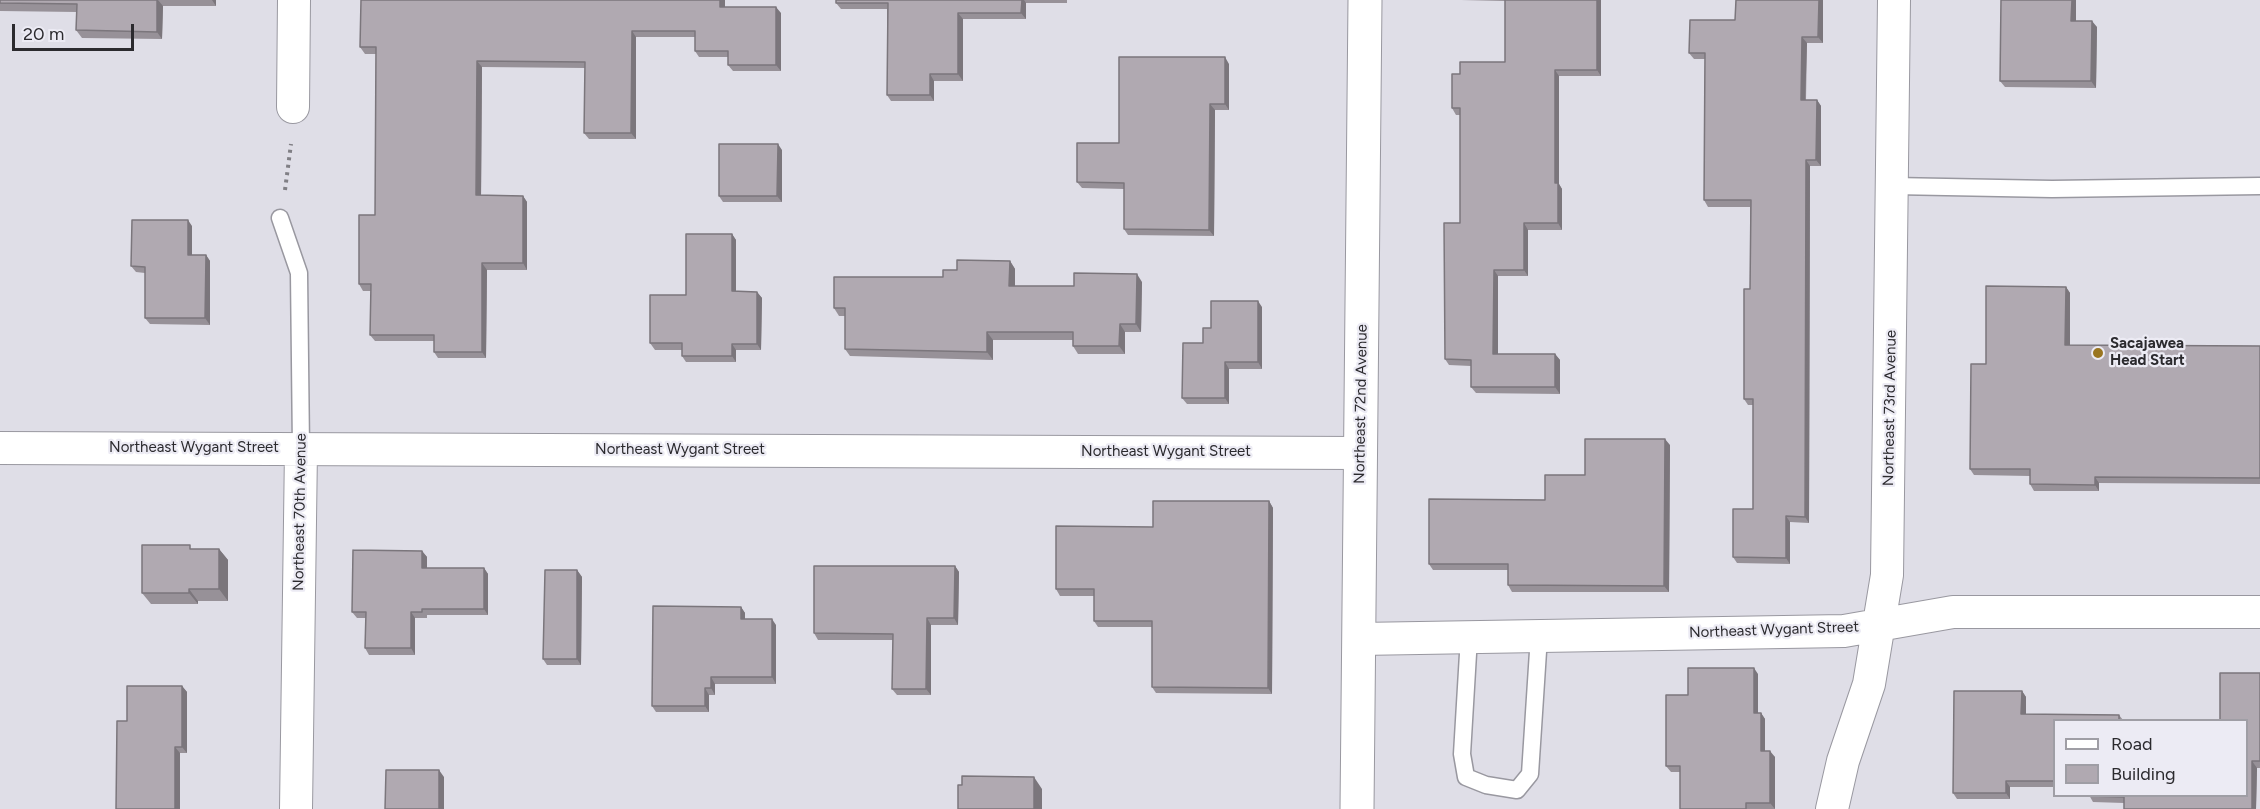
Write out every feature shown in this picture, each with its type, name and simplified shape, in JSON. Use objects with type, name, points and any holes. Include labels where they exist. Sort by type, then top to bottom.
[{"type":"street","points":[[293,107],[294,0]]},
{"type":"street","name":"Northeast 72nd Avenue","points":[[1357,809],[1365,0]]},
{"type":"street","name":"Northeast 73rd Avenue","points":[[1832,809],[1843,761],[1869,684],[1887,575],[1894,0]]},
{"type":"street","name":"Northeast Wygant Street","points":[[0,448],[1360,453]]},
{"type":"street","name":"Northeast 70th Avenue","points":[[296,809],[301,449]]},
{"type":"street","name":"Northeast Wygant Street","points":[[1359,639],[1844,631],[1953,612],[2260,612]]},
{"type":"lane","points":[[1893,186],[2052,189],[2260,186]]},
{"type":"lane","name":"Northeast 70th Avenue","points":[[280,218],[298,273],[301,449]]},
{"type":"lane","points":[[1469,637],[1462,754],[1466,777],[1486,785],[1516,790],[1530,774],[1539,636]]},
{"type":"path","points":[[280,218],[291,150],[293,107]]},
{"type":"building","points":[[0,0],[157,0],[157,32],[76,30],[77,4],[0,3]]},
{"type":"building","points":[[361,0],[720,0],[720,7],[776,7],[776,65],[728,65],[728,51],[695,51],[695,31],[632,31],[631,133],[584,133],[585,62],[477,61],[476,195],[523,196],[523,263],[482,263],[482,352],[434,352],[434,335],[370,335],[371,284],[359,284],[359,215],[375,215],[376,47],[360,47]]},
{"type":"building","points":[[836,0],[1022,0],[1021,13],[958,13],[958,74],[930,74],[930,95],[887,95],[888,3],[836,3]]},
{"type":"building","points":[[1505,0],[1597,0],[1597,70],[1555,70],[1555,183],[1558,183],[1558,223],[1524,223],[1524,270],[1494,270],[1493,354],[1555,354],[1555,387],[1471,387],[1471,360],[1445,359],[1444,223],[1460,223],[1460,108],[1452,108],[1452,74],[1460,74],[1460,62],[1505,62]]},
{"type":"building","points":[[1736,0],[1819,0],[1818,37],[1802,37],[1801,100],[1817,100],[1816,160],[1806,160],[1805,517],[1786,516],[1786,558],[1733,557],[1733,509],[1753,509],[1753,399],[1744,399],[1744,289],[1750,289],[1751,200],[1704,200],[1705,53],[1689,53],[1690,20],[1735,20]]},
{"type":"building","points":[[2001,0],[2072,0],[2071,21],[2092,21],[2091,81],[2000,81]]},
{"type":"building","points":[[1119,57],[1225,57],[1225,104],[1210,104],[1209,230],[1124,229],[1124,183],[1077,182],[1077,143],[1119,143]]},
{"type":"building","points":[[719,144],[778,144],[777,196],[719,196]]},
{"type":"building","points":[[132,220],[188,220],[188,255],[206,255],[205,318],[145,318],[145,267],[131,266]]},
{"type":"building","points":[[686,234],[732,234],[732,291],[757,292],[757,344],[732,344],[732,356],[682,356],[682,343],[650,343],[650,295],[686,295]]},
{"type":"building","points":[[957,260],[1010,261],[1009,286],[1074,286],[1074,273],[1137,274],[1136,324],[1120,324],[1119,346],[1073,346],[1073,332],[987,332],[987,352],[845,349],[845,308],[834,308],[834,277],[943,277],[943,270],[957,270]]},
{"type":"building","points":[[1986,286],[2066,287],[2065,345],[2260,346],[2260,478],[2095,477],[2095,485],[2030,484],[2030,469],[1970,469],[1971,364],[1986,364]]},
{"type":"building","points":[[1211,301],[1258,301],[1258,362],[1225,362],[1225,398],[1182,398],[1183,343],[1203,343],[1203,328],[1211,328]]},
{"type":"building","points":[[1585,439],[1665,439],[1664,586],[1508,585],[1508,564],[1429,564],[1429,499],[1545,500],[1545,475],[1585,475]]},
{"type":"building","points":[[1153,501],[1269,501],[1268,688],[1152,687],[1152,621],[1094,621],[1094,589],[1056,589],[1056,526],[1153,527]]},
{"type":"building","points":[[142,545],[190,545],[190,549],[219,549],[219,589],[189,589],[189,593],[142,593]]},
{"type":"building","points":[[353,550],[422,551],[422,568],[484,568],[484,609],[422,609],[422,612],[411,612],[411,648],[365,648],[366,612],[352,612]]},
{"type":"building","points":[[814,566],[955,566],[954,618],[927,618],[926,689],[892,689],[893,634],[814,633]]},
{"type":"building","points":[[545,570],[577,570],[577,659],[543,659]]},
{"type":"building","points":[[653,606],[741,607],[741,619],[772,619],[772,677],[711,677],[711,688],[705,688],[705,706],[652,706]]},
{"type":"building","points":[[1688,668],[1754,668],[1754,713],[1761,713],[1761,751],[1770,751],[1770,803],[1746,803],[1746,809],[1680,809],[1680,766],[1666,766],[1666,695],[1688,695]]},
{"type":"building","points":[[2220,673],[2260,673],[2260,761],[2252,761],[2252,809],[2124,809],[2124,797],[2248,797],[2248,719],[2220,719]]},
{"type":"building","points":[[127,686],[182,686],[182,747],[175,747],[175,809],[116,809],[117,721],[127,721]]},
{"type":"building","points":[[1954,691],[2022,691],[2021,714],[2119,715],[2119,719],[2053,719],[2053,781],[2006,781],[2006,793],[1953,793]]},
{"type":"building","points":[[386,770],[439,770],[439,809],[385,809]]},
{"type":"building","points":[[962,776],[1034,777],[1034,809],[958,809],[958,785],[962,785]]},
{"type":"place","name":"Sacajawea Head Start","points":[[2098,353]]}]
